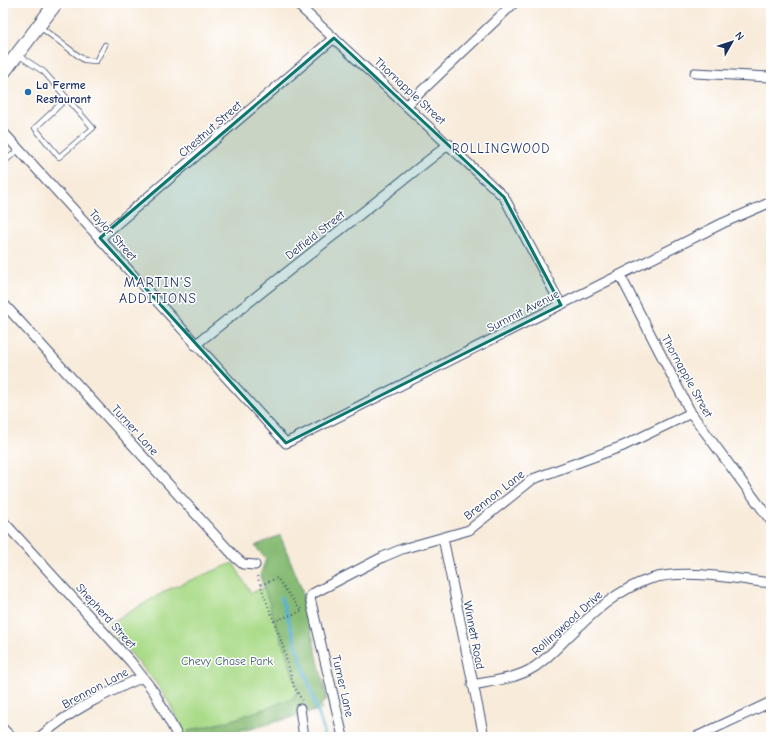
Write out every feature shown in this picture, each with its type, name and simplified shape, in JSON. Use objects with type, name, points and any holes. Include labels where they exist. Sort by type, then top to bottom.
[{"type":"main road","points":[[3,72],[56,3]]},
{"type":"street","name":"Thornapple Street","points":[[296,3],[449,144],[504,197],[561,306]]},
{"type":"street","points":[[407,105],[514,3]]},
{"type":"street","name":"Chestnut Street","points":[[100,238],[334,38]]},
{"type":"street","points":[[695,73],[771,77]]},
{"type":"street","name":"Taylor Street","points":[[3,132],[195,345],[286,443]]},
{"type":"street","name":"Delfield Street","points":[[195,345],[449,144]]},
{"type":"street","name":"Summit Avenue","points":[[286,443],[561,306],[723,223],[771,202]]},
{"type":"street","name":"Thornapple Street","points":[[620,275],[691,413],[771,520]]},
{"type":"street","name":"Turner Lane","points":[[3,302],[235,557],[243,564],[255,565]]},
{"type":"street","name":"Brennon Lane","points":[[312,594],[383,556],[402,549],[469,530],[523,486],[544,474],[617,448],[691,413]]},
{"type":"street","name":"Shepherd Street","points":[[3,521],[143,677],[164,708],[178,737]]},
{"type":"street","name":"Winnett Road","points":[[443,538],[472,685],[484,737]]},
{"type":"street","name":"Rollingwood Drive","points":[[472,685],[515,676],[533,668],[545,659],[604,603],[651,578],[663,576],[698,575],[771,583]]},
{"type":"street","name":"Turner Lane","points":[[312,594],[308,609],[343,737]]},
{"type":"street","name":"Brennon Lane","points":[[40,737],[56,723],[80,707],[143,677]]},
{"type":"street","points":[[696,737],[771,702]]},
{"type":"street","points":[[301,704],[304,737]]},
{"type":"street","points":[[3,729],[10,737]]},
{"type":"lane","points":[[39,26],[84,60],[92,62],[96,61],[106,45]]},
{"type":"lane","points":[[17,54],[44,72],[67,98],[93,128],[59,157],[35,128],[67,98]]},
{"type":"lane","points":[[3,163],[19,149]]},
{"type":"path","points":[[257,576],[282,643],[294,687],[301,704]]},
{"type":"path","points":[[261,586],[277,578],[299,608],[308,609]]},
{"type":"path","points":[[274,621],[308,609]]},
{"type":"highlighted area","points":[[334,38],[504,197],[561,305],[286,443],[100,238]]},
{"type":"green space","points":[[280,535],[301,587],[327,699],[315,710],[211,737],[190,737],[188,731],[229,721],[292,699],[298,690],[260,576],[266,559],[255,546]]},
{"type":"green space","name":"Chevy Chase Park","points":[[233,563],[251,593],[290,578],[322,709],[223,737],[185,737],[170,704],[156,683],[107,625],[169,589]]},
{"type":"waterway","points":[[281,597],[324,731],[324,737]]},
{"type":"place","name":"La Ferme Restaurant","points":[[28,92]]},
{"type":"district","name":"ROLLINGWOOD","points":[[501,148]]},
{"type":"district","name":"MARTIN'S ADDITIONS","points":[[158,290]]}]
